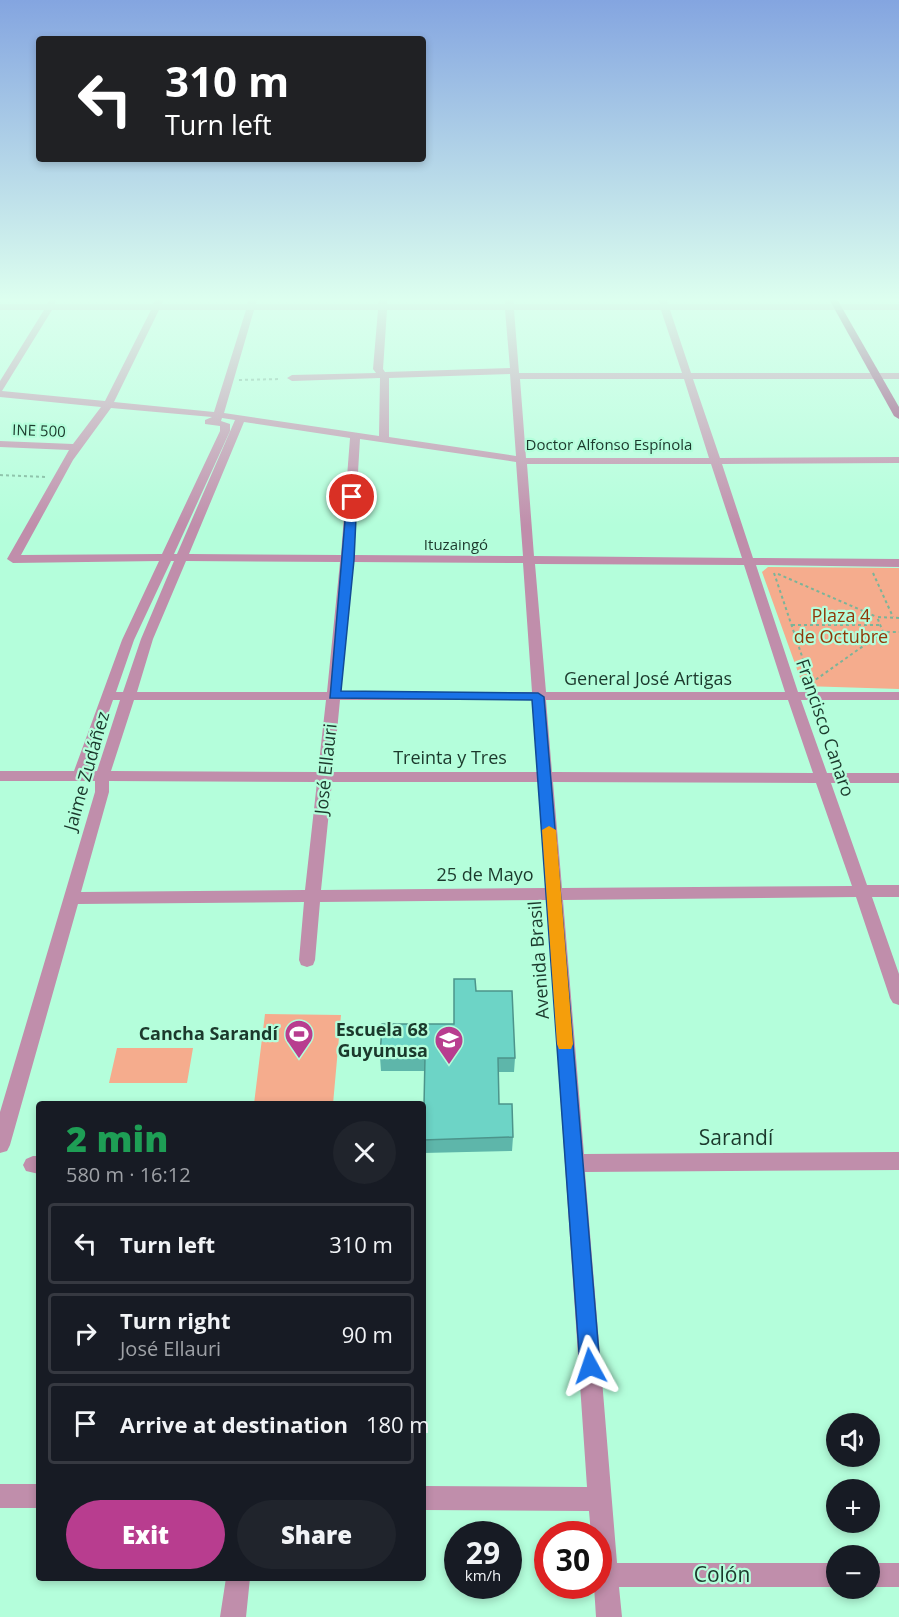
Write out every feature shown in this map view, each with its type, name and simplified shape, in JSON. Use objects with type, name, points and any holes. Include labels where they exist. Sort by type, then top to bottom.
[{"type":"main road","points":[[877,376],[899,416]]},
{"type":"street","points":[[0,389],[9,374]]},
{"type":"street","points":[[58,478],[105,409],[123,374]]},
{"type":"street","name":"Jaime Zudáñez","points":[[79,777],[128,640],[225,431],[220,420],[231,374]]},
{"type":"street","points":[[292,378],[453,374]]},
{"type":"street","name":"Avenida Brasil","points":[[513,374],[602,1521]]},
{"type":"street","points":[[553,374],[899,376]]},
{"type":"street","points":[[382,375],[385,379],[384,440]]},
{"type":"street","name":"Francisco Canaro","points":[[689,376],[793,696],[899,998]]},
{"type":"street","points":[[0,394],[105,409]]},
{"type":"street","points":[[0,402],[220,420],[241,418]]},
{"type":"street","name":"Jaime Zudáñez","points":[[0,1145],[102,792],[102,777],[147,639],[241,418]]},
{"type":"street","name":"Doctor Alfonso Espínola","points":[[241,418],[519,461],[899,460]]},
{"type":"street","name":"José Ellauri","points":[[307,960],[348,560],[355,435]]},
{"type":"street","name":"INE 500","points":[[0,444],[78,447]]},
{"type":"street","name":"Ituzaingó","points":[[58,478],[13,560],[167,556],[348,560],[899,563]]},
{"type":"street","name":"General José Artigas","points":[[109,696],[899,696]]},
{"type":"street","name":"Treinta y Tres","points":[[0,776],[899,778]]},
{"type":"street","name":"25 de Mayo","points":[[72,898],[899,891]]},
{"type":"street","name":"Sarandí","points":[[574,1163],[899,1161]]},
{"type":"street","points":[[0,1496],[36,1496]]},
{"type":"street","points":[[426,1498],[600,1499]]},
{"type":"street","name":"Colón","points":[[612,1575],[826,1575]]},
{"type":"street","points":[[880,1575],[899,1575]]},
{"type":"street","points":[[233,1617],[238,1581]]},
{"type":"street","name":"Avenida Brasil","points":[[608,1599],[609,1617]]},
{"type":"path","points":[[229,381],[292,378]]},
{"type":"path","points":[[0,475],[58,478]]},
{"type":"path","points":[[748,561],[877,617],[899,618]]},
{"type":"path","points":[[774,573],[811,683]]},
{"type":"path","points":[[873,573],[893,617]]},
{"type":"path","points":[[877,617],[883,632]]},
{"type":"path","points":[[792,625],[880,625]]},
{"type":"path","points":[[793,696],[883,632],[899,632]]},
{"type":"path","points":[[811,683],[822,683]]},
{"type":"green space","name":"Plaza 4 de Octubre","points":[[768,567],[899,568],[899,689],[803,686],[762,572]]},
{"type":"green space","name":"Cancha Sarandí","points":[[265,1014],[341,1015],[333,1101],[254,1101]]},
{"type":"green space","points":[[117,1048],[193,1048],[187,1083],[109,1083]]},
{"type":"building","points":[[454,979],[475,979],[476,991],[512,991],[515,1058],[498,1058],[499,1104],[512,1104],[513,1137],[426,1140],[425,1057],[380,1057],[382,1024],[454,1024]]},
{"type":"slow traffic","points":[[549,830],[565,1044]]},
{"type":"place","name":"Cancha Sarandí","points":[[299,1060]]},
{"type":"place","name":"Escuela 68 Guyunusa","points":[[449,1066]]},
{"type":"route","points":[[352,497],[334,695],[538,697],[590,1366]]}]
